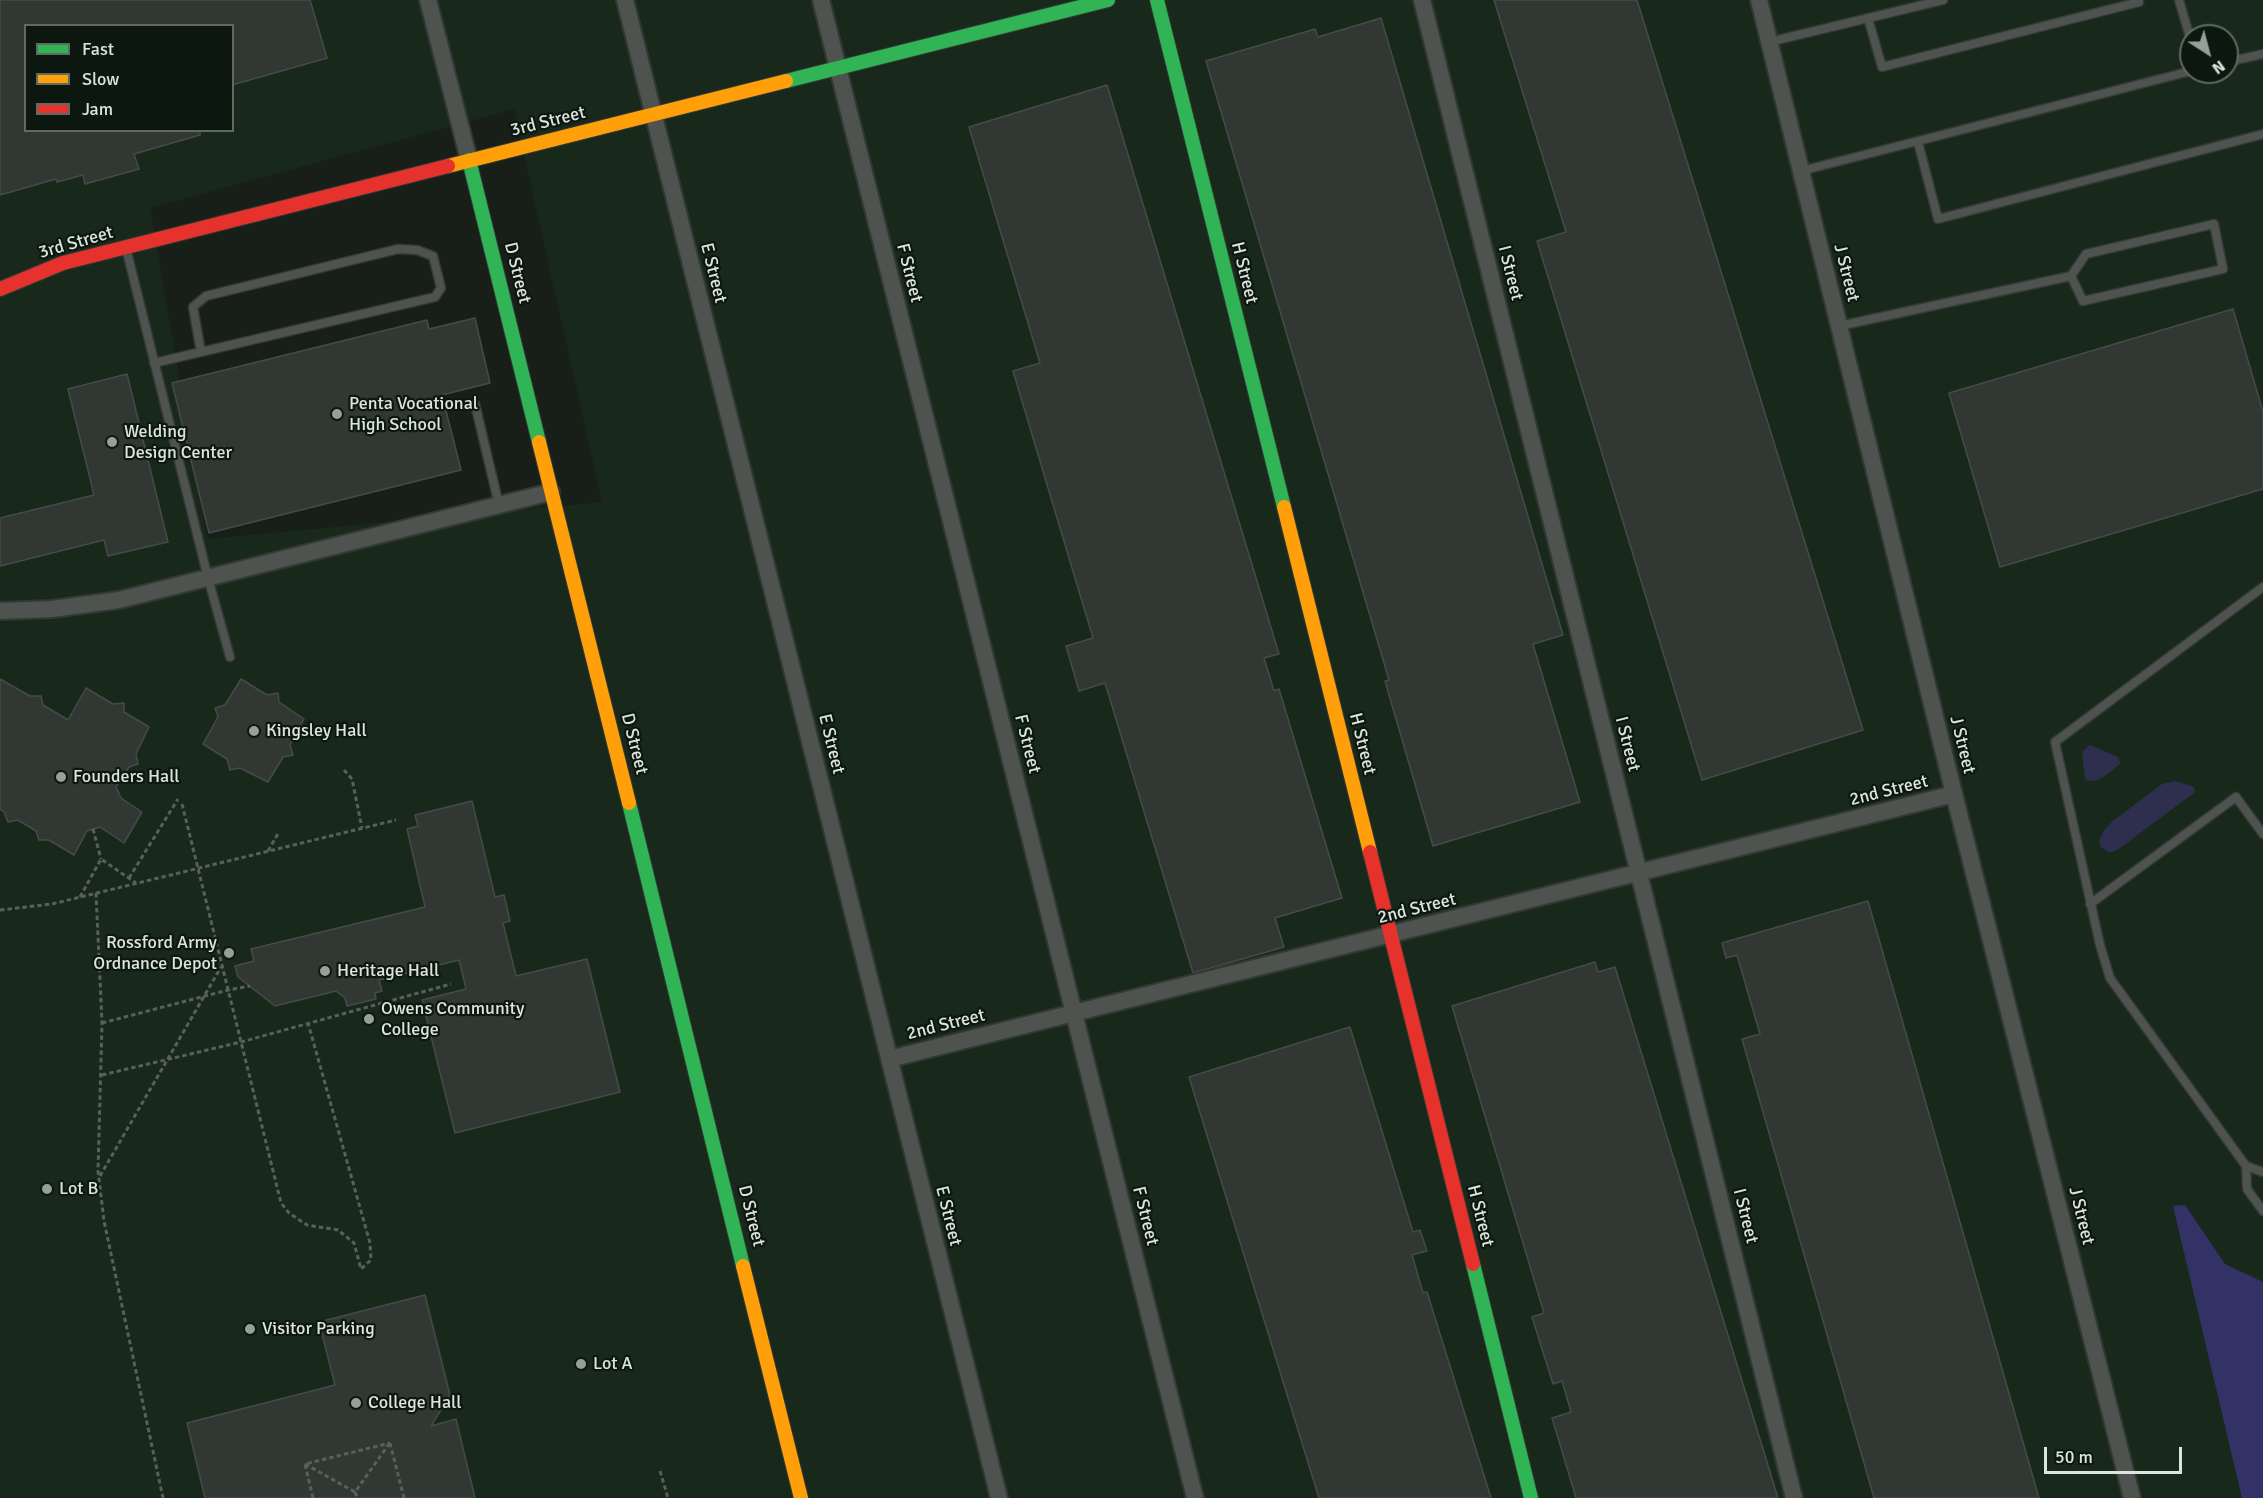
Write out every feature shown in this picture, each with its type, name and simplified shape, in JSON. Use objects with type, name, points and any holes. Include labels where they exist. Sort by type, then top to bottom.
[{"type":"street","name":"D Street","points":[[429,0],[801,1498]]},
{"type":"street","name":"E Street","points":[[626,0],[999,1498]]},
{"type":"street","name":"F Street","points":[[821,0],[1195,1498]]},
{"type":"street","name":"3rd Street","points":[[0,289],[63,263],[1108,0]]},
{"type":"street","name":"H Street","points":[[1157,0],[1531,1498]]},
{"type":"street","name":"I Street","points":[[1422,0],[1794,1498]]},
{"type":"street","name":"J Street","points":[[1759,0],[1954,794],[2132,1498]]},
{"type":"street","points":[[0,611],[52,609],[119,600],[551,492]]},
{"type":"street","name":"2nd Street","points":[[889,1059],[1640,874],[1954,794]]},
{"type":"lane","points":[[1769,42],[1943,0]]},
{"type":"lane","points":[[1868,18],[1881,66],[2139,2],[2138,0]]},
{"type":"lane","points":[[2178,0],[2186,24]]},
{"type":"lane","points":[[2239,59],[2263,54]]},
{"type":"lane","points":[[1801,171],[2179,74]]},
{"type":"lane","points":[[1918,142],[1938,219],[2263,134]]},
{"type":"lane","points":[[1839,326],[2071,276],[2086,254],[2214,224],[2223,269],[2083,302],[2071,276]]},
{"type":"lane","points":[[126,247],[208,578],[230,657]]},
{"type":"lane","points":[[154,363],[201,352],[435,297],[441,288],[433,256],[417,250],[398,249],[206,296],[193,308],[201,352]]},
{"type":"lane","points":[[475,404],[500,505]]},
{"type":"lane","points":[[2263,587],[2055,742],[2090,904],[2110,978],[2246,1166],[2247,1189],[2263,1210]]},
{"type":"lane","points":[[2090,904],[2236,798],[2263,834]]},
{"type":"lane","points":[[2246,1166],[2263,1172]]},
{"type":"path","points":[[344,770],[352,779],[362,828]]},
{"type":"path","points":[[129,879],[178,799]]},
{"type":"path","points":[[182,804],[282,1203],[289,1213],[307,1225],[338,1230],[354,1243],[361,1269],[371,1260],[370,1243],[308,1023]]},
{"type":"path","points":[[0,910],[52,904],[396,820]]},
{"type":"path","points":[[93,830],[101,859],[136,883]]},
{"type":"path","points":[[268,851],[279,832]]},
{"type":"path","points":[[80,897],[101,859]]},
{"type":"path","points":[[96,893],[102,1023],[99,1178],[104,1221],[164,1498]]},
{"type":"path","points":[[99,1178],[222,965]]},
{"type":"path","points":[[102,1075],[241,1042],[451,984]]},
{"type":"path","points":[[102,1023],[250,986]]},
{"type":"path","points":[[304,1464],[390,1443]]},
{"type":"path","points":[[355,1492],[390,1443]]},
{"type":"path","points":[[390,1443],[404,1498]]},
{"type":"path","points":[[304,1464],[355,1492],[357,1498]]},
{"type":"path","points":[[304,1464],[313,1498]]},
{"type":"path","points":[[660,1471],[668,1498]]},
{"type":"shaded area","points":[[0,0],[2263,0],[2263,1498],[0,1498]],"holes":[[[514,109],[602,502],[207,539],[150,208]]]},
{"type":"shaded area","points":[[2090,745],[2118,757],[2121,763],[2104,777],[2094,781],[2085,779],[2082,752]]},
{"type":"shaded area","points":[[2175,781],[2194,787],[2195,792],[2120,848],[2110,853],[2102,848],[2099,842],[2104,830],[2113,821],[2162,784]]},
{"type":"shaded area","points":[[2185,1205],[2225,1264],[2263,1282],[2263,1498],[2242,1498],[2173,1206]]},
{"type":"building","points":[[0,0],[310,0],[327,58],[234,84],[234,24],[24,24],[24,132],[200,132],[200,135],[134,154],[139,169],[85,184],[83,175],[57,182],[56,179],[0,195]]},
{"type":"building","points":[[1494,0],[1637,0],[1863,730],[1702,780],[1537,241],[1566,232]]},
{"type":"building","points":[[1381,18],[1563,635],[1533,644],[1580,802],[1433,846],[1385,681],[1389,680],[1206,61],[1315,29],[1318,37]]},
{"type":"building","points":[[1107,85],[1279,654],[1264,658],[1274,691],[1279,689],[1342,898],[1275,918],[1284,947],[1193,973],[1105,683],[1079,691],[1066,646],[1093,638],[1013,371],[1040,363],[969,127]]},
{"type":"building","points":[[2233,309],[2263,412],[2263,489],[2000,567],[1949,393]]},
{"type":"building","points":[[475,318],[490,383],[442,395],[461,470],[209,533],[172,383],[427,320],[429,329]]},
{"type":"building","name":"Welding Design Center","points":[[127,374],[168,542],[108,556],[104,540],[0,566],[0,518],[94,495],[68,389]]},
{"type":"building","name":"Founders Hall","points":[[0,679],[30,696],[41,696],[43,705],[68,720],[86,688],[113,704],[124,703],[124,712],[149,727],[136,754],[138,764],[129,767],[116,787],[121,798],[142,812],[124,843],[100,827],[87,831],[74,855],[49,840],[39,840],[36,831],[18,820],[8,822],[4,812],[0,809]]},
{"type":"building","name":"Kingsley Hall","points":[[241,679],[267,695],[278,693],[279,702],[304,719],[290,745],[293,755],[283,757],[268,782],[240,768],[230,770],[227,759],[203,744],[218,717],[215,708],[225,705]]},
{"type":"building","name":"Heritage Hall","points":[[472,801],[495,897],[504,895],[510,921],[503,923],[516,976],[587,959],[620,1092],[455,1133],[422,1000],[466,989],[459,960],[379,980],[382,991],[375,993],[376,999],[347,1006],[345,998],[336,991],[275,1006],[238,977],[235,966],[254,961],[251,949],[425,907],[407,829],[418,826],[415,815]]},
{"type":"building","points":[[1868,901],[2039,1498],[1874,1498],[1742,1039],[1760,1034],[1737,955],[1726,958],[1722,943]]},
{"type":"building","points":[[1595,962],[1598,972],[1615,967],[1778,1498],[1576,1498],[1552,1418],[1571,1412],[1562,1381],[1553,1384],[1532,1317],[1544,1313],[1452,1006]]},
{"type":"building","points":[[1350,1027],[1413,1232],[1420,1230],[1427,1251],[1412,1255],[1423,1293],[1427,1292],[1491,1498],[1319,1498],[1189,1077]]},
{"type":"building","name":"College Hall","points":[[425,1295],[450,1395],[431,1426],[456,1419],[475,1498],[205,1498],[187,1423],[335,1385],[319,1322]]},
{"type":"traffic: fast","points":[[786,81],[1108,0]]},
{"type":"traffic: fast","points":[[1157,0],[1284,507]]},
{"type":"traffic: fast","points":[[469,160],[539,442]]},
{"type":"traffic: fast","points":[[629,803],[743,1266]]},
{"type":"traffic: fast","points":[[1473,1264],[1531,1498]]},
{"type":"traffic: slow","points":[[448,166],[786,81]]},
{"type":"traffic: slow","points":[[539,442],[629,803]]},
{"type":"traffic: slow","points":[[1284,507],[1370,852]]},
{"type":"traffic: slow","points":[[743,1266],[801,1498]]},
{"type":"traffic: jam","points":[[0,289],[63,263],[448,166]]},
{"type":"traffic: jam","points":[[1370,852],[1473,1264]]},
{"type":"place","name":"Penta Vocational High School","points":[[337,414]]},
{"type":"place","name":"Welding Design Center","points":[[112,442]]},
{"type":"place","name":"Kingsley Hall","points":[[254,731]]},
{"type":"place","name":"Founders Hall","points":[[61,777]]},
{"type":"place","name":"Rossford Army Ordnance Depot","points":[[229,953]]},
{"type":"place","name":"Heritage Hall","points":[[325,971]]},
{"type":"place","name":"Owens Community College","points":[[369,1019]]},
{"type":"place","name":"Lot B","points":[[47,1189]]},
{"type":"place","name":"Visitor Parking","points":[[250,1329]]},
{"type":"place","name":"Lot A","points":[[581,1364]]},
{"type":"place","name":"College Hall","points":[[356,1403]]}]
